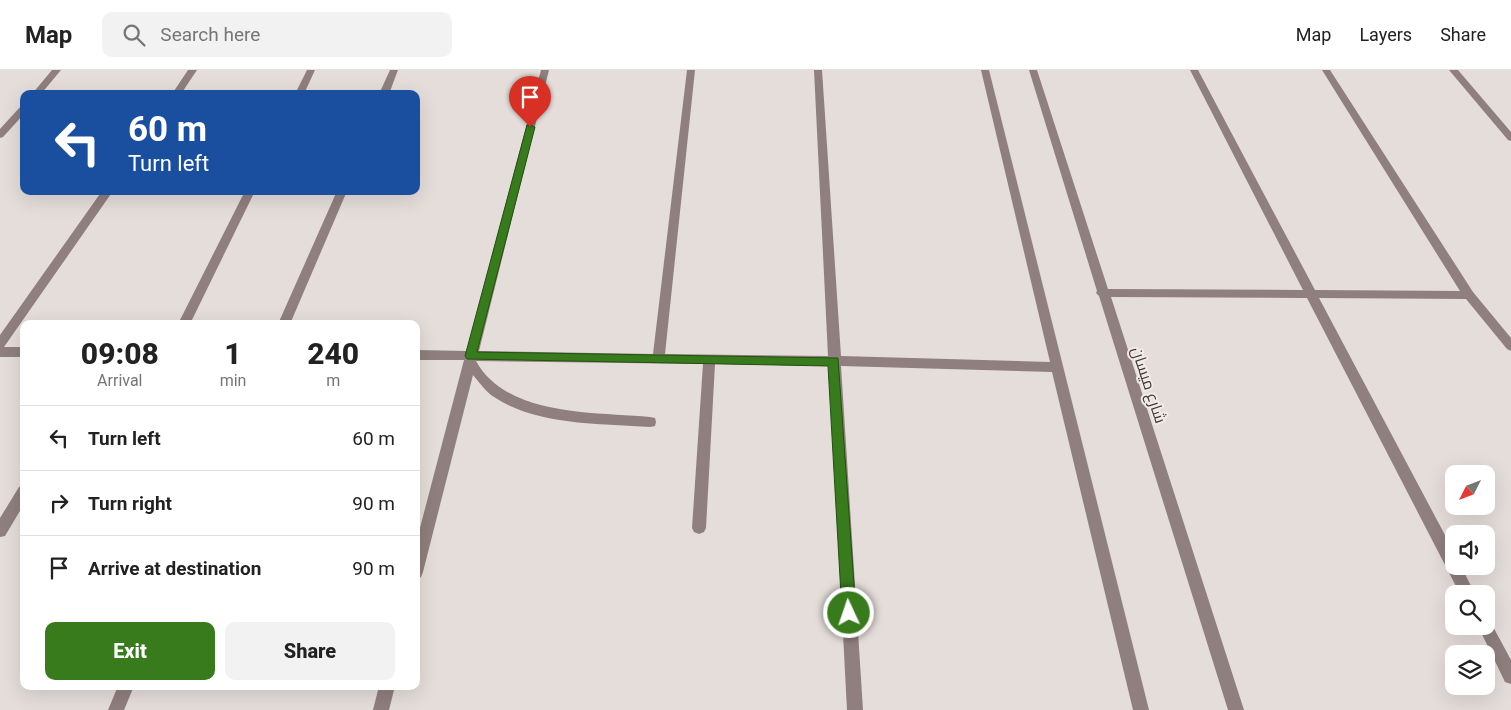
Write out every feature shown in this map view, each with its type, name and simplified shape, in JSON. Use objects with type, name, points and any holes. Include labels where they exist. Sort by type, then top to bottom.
[{"type":"street","points":[[40,90],[57,70]]},
{"type":"street","points":[[179,90],[193,70]]},
{"type":"street","points":[[301,90],[310,70]]},
{"type":"street","points":[[386,90],[394,70]]},
{"type":"street","points":[[420,556],[545,70]]},
{"type":"street","points":[[658,359],[691,70]]},
{"type":"street","points":[[818,70],[855,710]]},
{"type":"street","points":[[985,70],[1141,710]]},
{"type":"street","name":"شارع ميسان","points":[[1033,70],[1102,293],[1236,710]]},
{"type":"street","points":[[1194,70],[1463,585]]},
{"type":"street","points":[[1326,70],[1469,295],[1511,346]]},
{"type":"street","points":[[1452,70],[1511,138]]},
{"type":"street","points":[[0,135],[20,112]]},
{"type":"street","points":[[0,344],[105,195]]},
{"type":"street","points":[[186,320],[248,195]]},
{"type":"street","points":[[286,320],[340,195]]},
{"type":"street","points":[[1102,293],[1469,295]]},
{"type":"street","points":[[0,352],[20,352]]},
{"type":"street","points":[[420,356],[470,360],[658,359],[834,361],[1058,367]]},
{"type":"street","points":[[470,360],[497,393],[524,405],[554,414],[650,422]]},
{"type":"street","points":[[698,528],[709,360]]},
{"type":"street","points":[[0,531],[20,498]]},
{"type":"street","points":[[1490,635],[1511,676]]},
{"type":"street","points":[[116,710],[124,690]]},
{"type":"street","points":[[381,710],[386,690]]},
{"type":"route","points":[[530,127],[471,356],[834,361],[849,613]]}]
